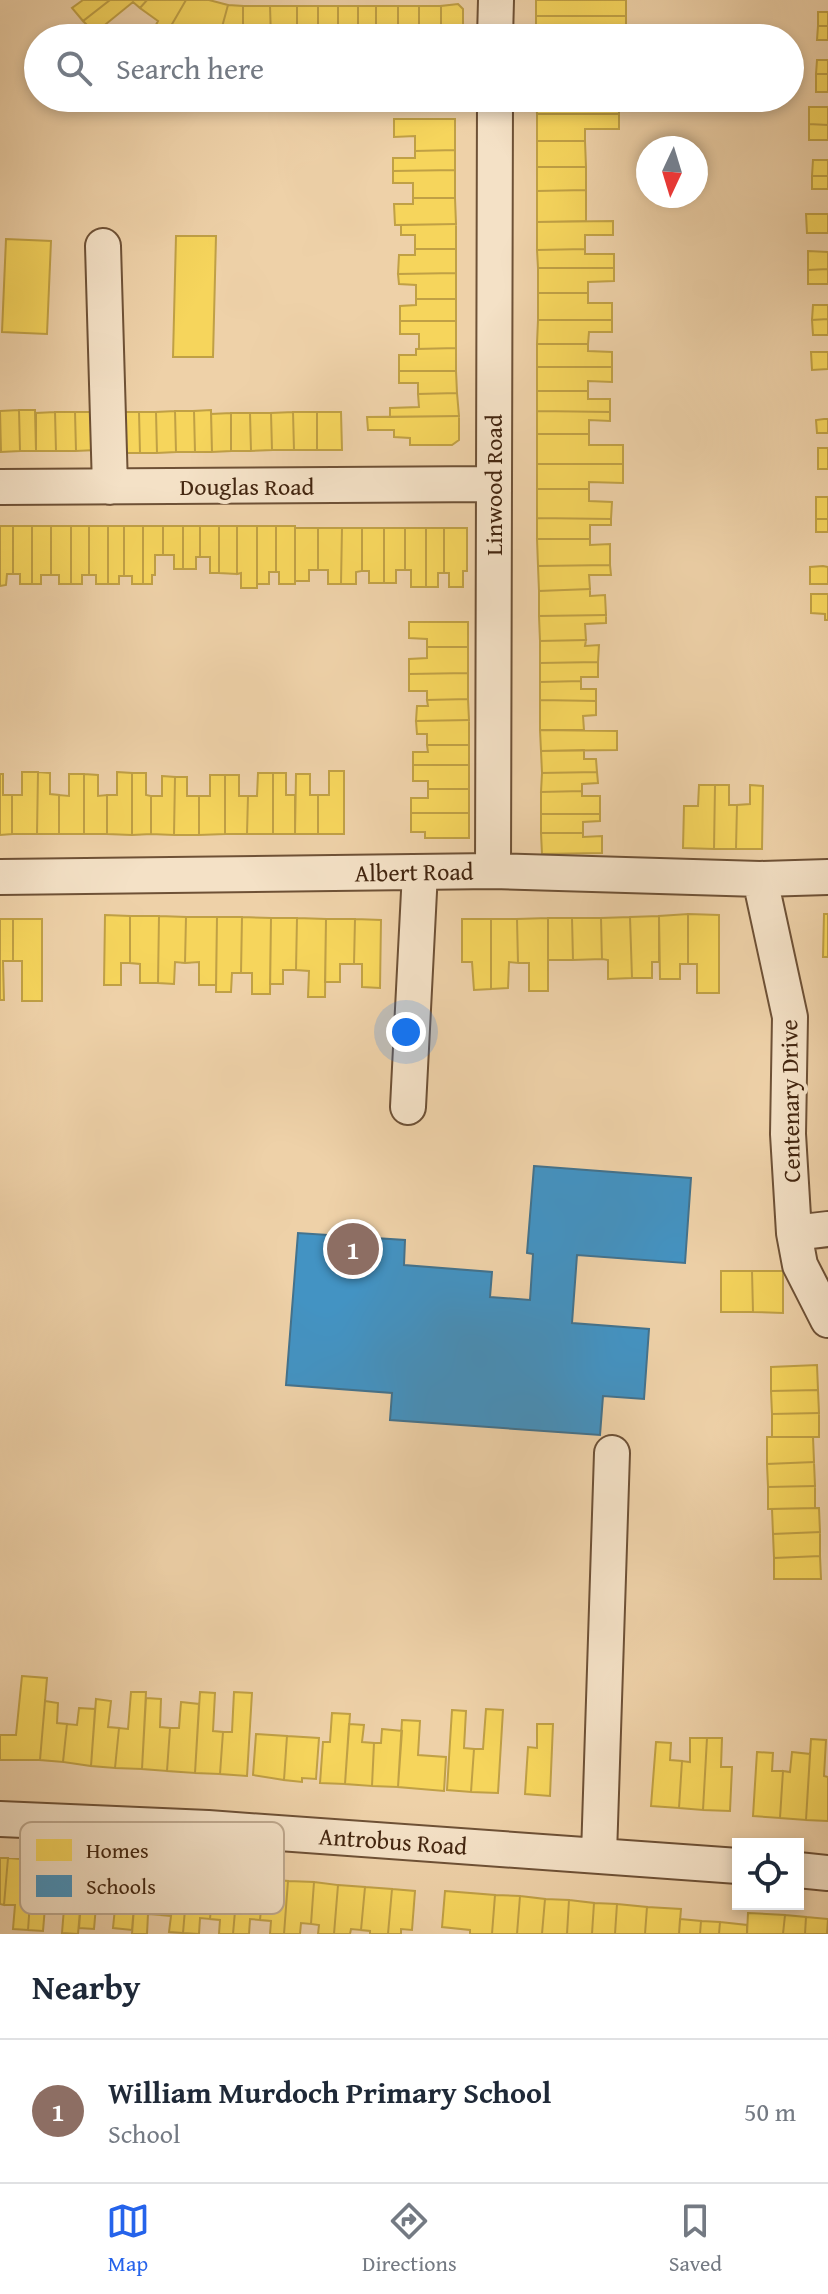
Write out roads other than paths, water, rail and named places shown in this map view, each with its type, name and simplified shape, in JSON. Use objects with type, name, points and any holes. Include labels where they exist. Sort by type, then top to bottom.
[{"type":"street","points":[[495,24],[496,0]]},
{"type":"street","name":"Linwood Road","points":[[493,871],[495,112]]},
{"type":"street","points":[[103,246],[110,487]]},
{"type":"street","name":"Douglas Road","points":[[0,487],[493,484]]},
{"type":"street","name":"Albert Road","points":[[0,877],[493,871],[760,879],[828,877]]},
{"type":"street","points":[[408,1107],[420,872]]},
{"type":"street","name":"Centenary Drive","points":[[760,879],[790,1017],[788,1134],[794,1233],[800,1265],[828,1320]]},
{"type":"street","points":[[794,1233],[828,1229]]},
{"type":"street","points":[[599,1855],[612,1453]]},
{"type":"street","name":"Antrobus Road","points":[[0,1819],[69,1822]]},
{"type":"street","name":"Antrobus Road","points":[[284,1833],[732,1866]]},
{"type":"street","points":[[804,1871],[828,1873]]},
{"type":"place","name":"William Murdoch Primary School","points":[[353,1249]]}]
